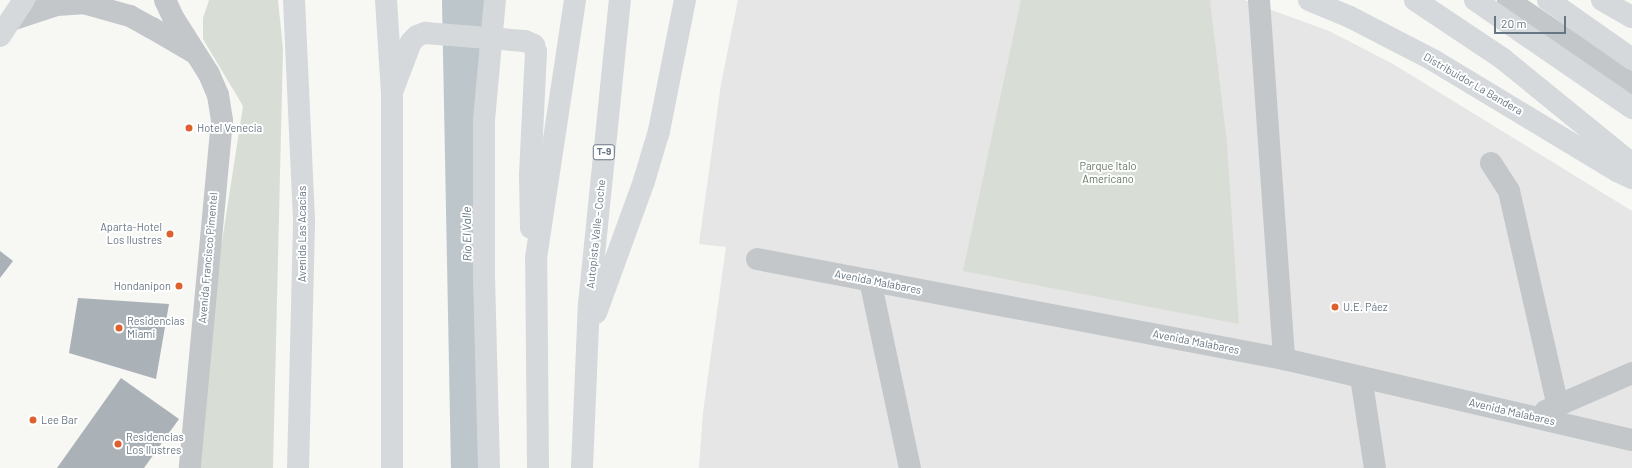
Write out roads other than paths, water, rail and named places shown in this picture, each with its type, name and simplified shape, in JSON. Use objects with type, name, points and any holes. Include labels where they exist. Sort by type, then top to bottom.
[{"type":"main road","points":[[5,28],[24,0]]},
{"type":"main road","points":[[5,28],[35,0]]},
{"type":"main road","name":"Avenida Las Acacias","points":[[294,0],[304,224],[298,468]]},
{"type":"main road","points":[[386,0],[392,92],[392,468]]},
{"type":"main road","points":[[489,468],[484,278],[484,120],[495,0]]},
{"type":"main road","points":[[536,258],[575,0]]},
{"type":"main road","name":"Autopista Valle - Coche","points":[[582,468],[589,304],[620,0]]},
{"type":"main road","points":[[587,338],[644,181],[659,131],[685,0]]},
{"type":"main road","name":"Distribuidor La Bandera","points":[[1308,0],[1350,17],[1433,60],[1617,171],[1632,178]]},
{"type":"main road","points":[[1415,0],[1503,58],[1632,164]]},
{"type":"main road","points":[[1475,0],[1632,108]]},
{"type":"main road","points":[[1548,0],[1632,60]]},
{"type":"main road","points":[[1602,0],[1632,17]]},
{"type":"main road","points":[[392,92],[411,42],[417,36],[425,34],[525,41],[534,45],[536,52],[530,208],[536,258],[538,468]]},
{"type":"street","name":"Avenida Francisco Pimentel","points":[[166,0],[174,19],[209,74],[218,95],[222,120],[190,468]]},
{"type":"street","points":[[1258,0],[1284,359]]},
{"type":"street","points":[[1508,0],[1632,84]]},
{"type":"street","name":"Avenida Francisco Pimentel","points":[[5,28],[58,5],[83,3],[130,16],[196,54]]},
{"type":"street","points":[[1491,163],[1509,191],[1558,406]]},
{"type":"street","name":"Avenida Malabares","points":[[757,259],[1284,359],[1632,440]]},
{"type":"street","points":[[870,280],[910,468]]},
{"type":"street","points":[[1533,417],[1632,373]]},
{"type":"street","points":[[1361,377],[1376,468]]},
{"type":"waterway","name":"Río El Valle","points":[[463,0],[472,468]]},
{"type":"place","name":"Hotel Venecia","points":[[189,128]]},
{"type":"place","name":"Aparta-Hotel Los Ilustres","points":[[170,234]]},
{"type":"place","name":"Hondanipon","points":[[179,286]]},
{"type":"place","name":"U.E. Páez","points":[[1335,307]]},
{"type":"place","name":"Residencias Miami","points":[[119,328]]},
{"type":"place","name":"Lee Bar","points":[[33,420]]},
{"type":"place","name":"Residencias Los Ilustres","points":[[118,444]]},
{"type":"park label","name":"Parque Italo Americano","points":[[1108,173]]}]
